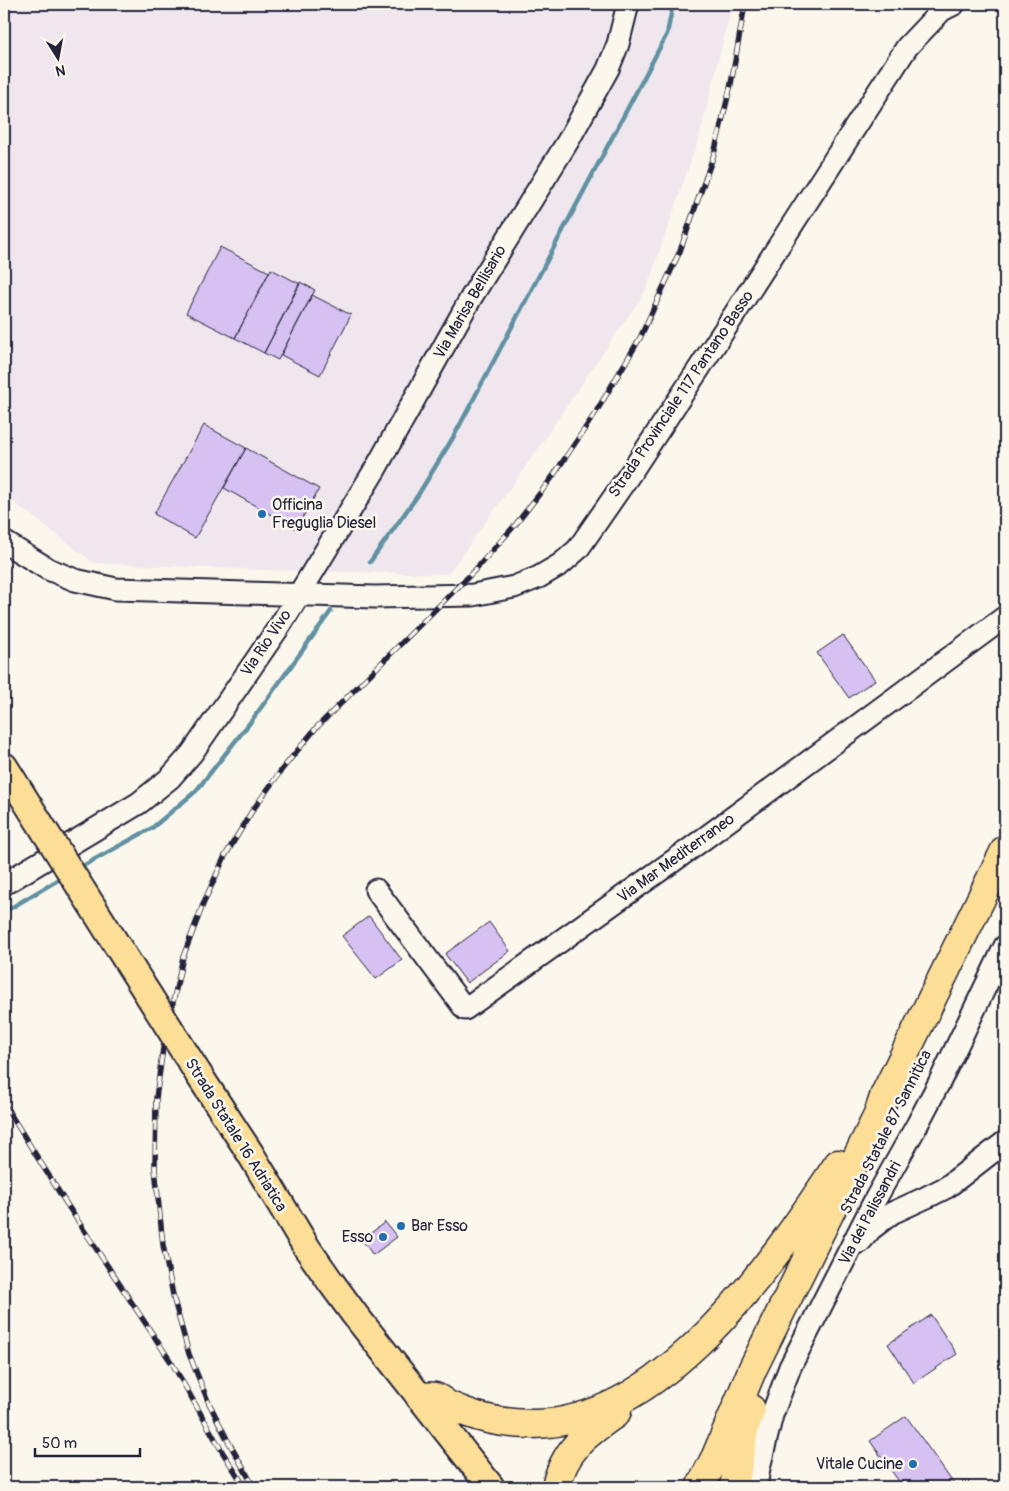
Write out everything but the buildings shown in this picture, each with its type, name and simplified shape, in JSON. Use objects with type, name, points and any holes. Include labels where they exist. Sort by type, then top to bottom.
[{"type":"highway","name":"Strada Statale 87 Sannitica","points":[[885,1094],[1005,850]]},
{"type":"highway","name":"Strada Statale 87 Sannitica","points":[[766,1373],[1005,891]]},
{"type":"highway","points":[[420,1397],[435,1397],[449,1406],[484,1418],[533,1424],[551,1423],[574,1418],[609,1406],[641,1389],[674,1364],[714,1327],[742,1297],[804,1216],[840,1162],[870,1111],[885,1094]]},
{"type":"highway","points":[[716,1456],[753,1368],[878,1115],[885,1094]]},
{"type":"highway","points":[[700,1487],[716,1456],[766,1373]]},
{"type":"highway","points":[[734,1487],[745,1426],[766,1373]]},
{"type":"highway","points":[[556,1487],[572,1449],[584,1437],[615,1414],[623,1398]]},
{"type":"main road","name":"Strada Statale 16 Adriatica","points":[[4,766],[199,1076],[250,1153],[307,1248],[355,1315],[491,1487]]},
{"type":"street","name":"Via Marisa Bellisario","points":[[298,595],[376,468],[472,296],[568,140],[608,69],[618,44],[628,4]]},
{"type":"street","name":"Strada Provinciale 117 Pantano Basso","points":[[298,595],[375,597],[473,595],[514,587],[539,577],[561,564],[578,549],[632,471],[907,48],[942,10],[954,4]]},
{"type":"street","name":"Via Rio Vivo","points":[[4,542],[48,569],[75,580],[116,589],[298,595],[281,624],[197,745],[170,778],[138,803],[4,884]]},
{"type":"street","name":"Via Mar Mediterraneo","points":[[376,890],[465,1009],[690,849],[1005,617]]},
{"type":"street","name":"Via dei Palissandri","points":[[756,1487],[758,1468],[775,1407],[790,1367],[876,1198],[940,1081],[1005,946]]},
{"type":"street","points":[[836,1277],[860,1241],[871,1229],[892,1213],[947,1186],[1005,1142]]},
{"type":"shaded area","points":[[4,4],[732,4],[700,135],[646,290],[519,476],[448,574],[259,570],[94,563],[4,495]]},
{"type":"waterway","points":[[370,562],[418,495],[454,436],[667,34],[673,4]]},
{"type":"waterway","points":[[79,868],[152,828],[196,791],[252,720],[331,611]]},
{"type":"waterway","points":[[4,912],[63,877]]},
{"type":"railway","points":[[254,1487],[208,1401],[189,1354],[174,1300],[163,1245],[155,1168],[156,1098],[163,1048],[183,957],[204,902],[225,856],[252,811],[283,768],[316,728],[474,571],[516,524],[551,479],[596,412],[640,338],[680,251],[714,154],[731,84],[745,4]]},
{"type":"railway","points":[[4,1104],[66,1203],[173,1365],[223,1453],[245,1487]]},
{"type":"place","name":"Officina Freguglia Diesel","points":[[262,514]]},
{"type":"place","name":"Bar Esso","points":[[401,1226]]},
{"type":"place","name":"Esso","points":[[383,1237]]},
{"type":"place","name":"Vitale Cucine","points":[[913,1464]]}]
